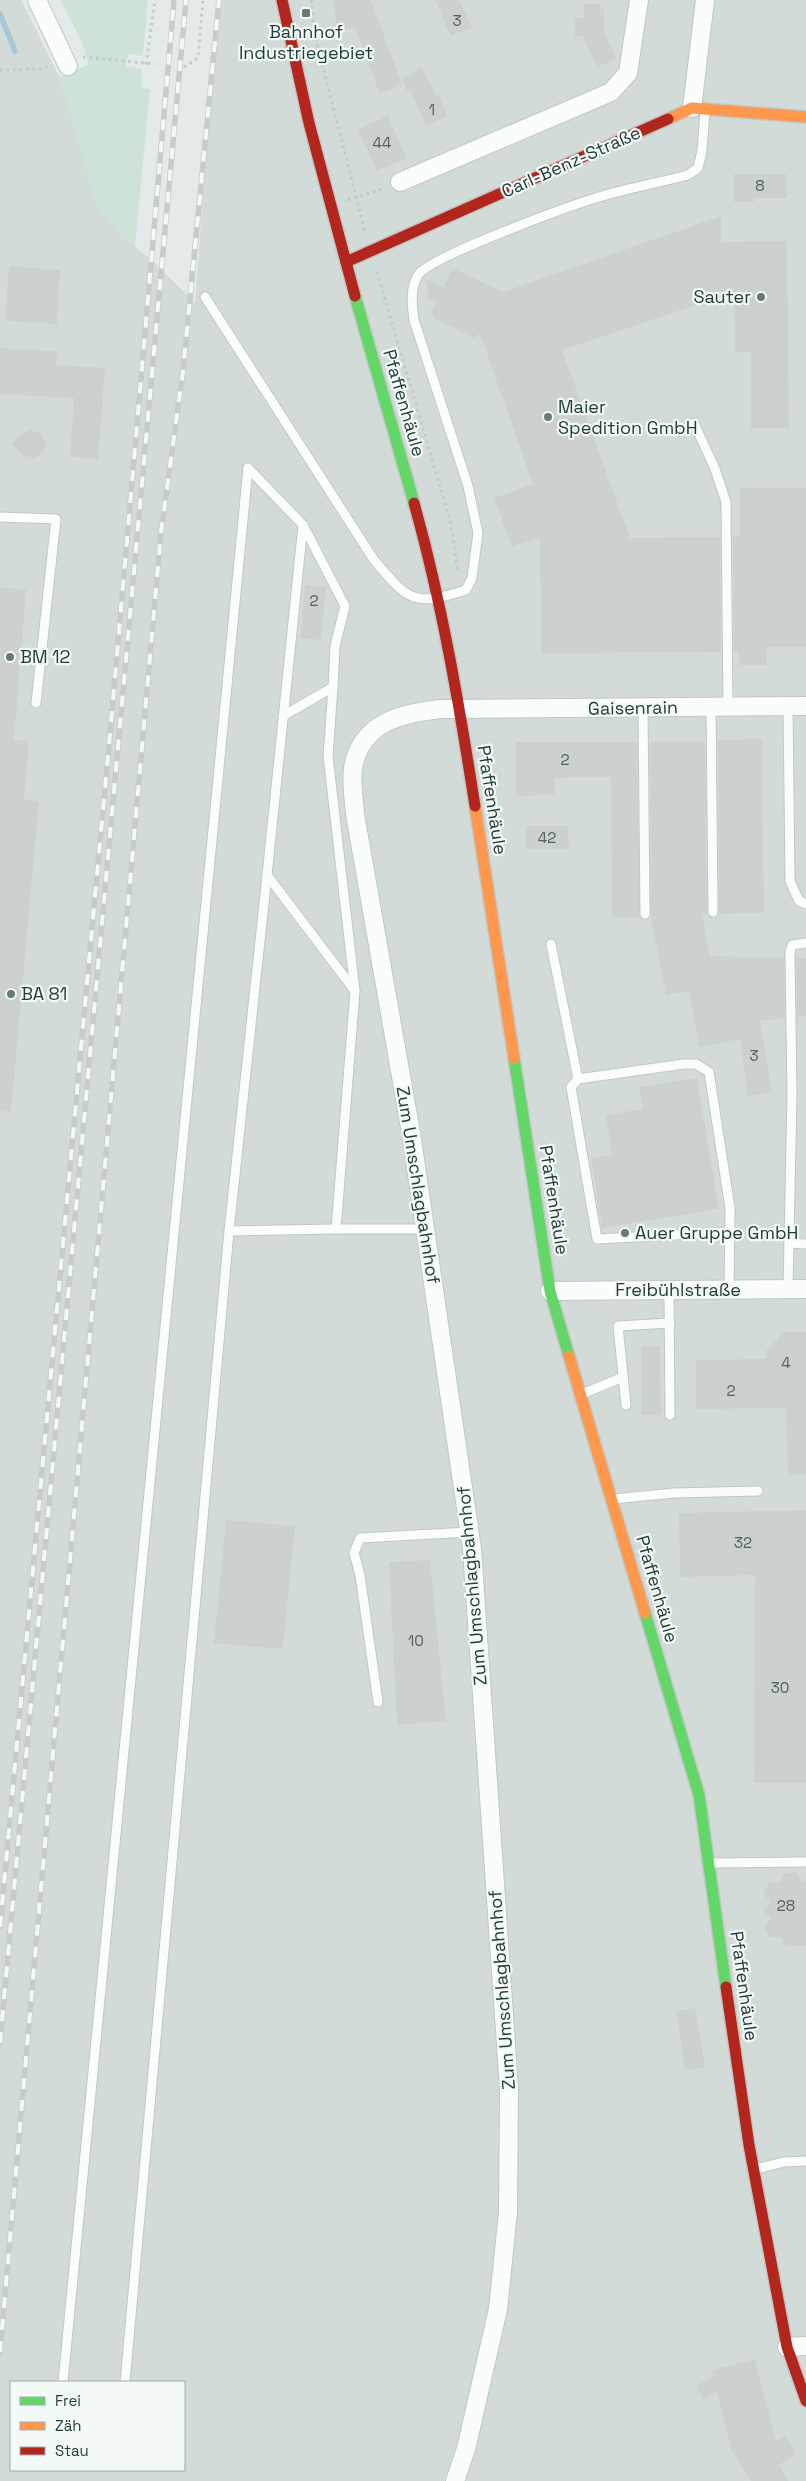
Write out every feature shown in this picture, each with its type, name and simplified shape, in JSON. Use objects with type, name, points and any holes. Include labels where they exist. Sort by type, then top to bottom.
[{"type":"street","points":[[38,0],[66,62]]},
{"type":"street","name":"Pfaffenhäule","points":[[282,0],[330,207],[438,598],[460,710],[550,1291],[613,1498],[699,1795],[753,2169],[787,2347],[806,2401]]},
{"type":"street","points":[[698,109],[705,0]]},
{"type":"street","points":[[400,182],[611,92],[628,73],[638,2]]},
{"type":"street","name":"Carl-Benz-Straße","points":[[346,262],[698,109],[806,117]]},
{"type":"street","name":"Gaisenrain","points":[[460,710],[806,706]]},
{"type":"street","name":"Zum Umschlagbahnhof","points":[[455,2481],[466,2449],[498,2308],[508,2212],[509,2088],[470,1532],[426,1229],[355,814],[353,768],[362,742],[388,720],[409,712],[460,710]]},
{"type":"street","name":"Freibühlstraße","points":[[550,1291],[806,1289]]},
{"type":"street","points":[[787,2347],[806,2346]]},
{"type":"lane","points":[[205,297],[374,560],[400,590],[418,600],[438,598],[466,590],[472,578],[478,533],[468,486],[414,320],[411,304],[418,274],[430,264],[462,248],[598,197],[688,175],[698,168],[702,151],[698,109]]},
{"type":"lane","points":[[694,422],[715,469],[726,502],[713,912]]},
{"type":"lane","points":[[63,2381],[248,468],[303,525],[345,606],[335,646],[328,756],[355,991],[336,1229]]},
{"type":"lane","points":[[0,517],[56,519],[36,703]]},
{"type":"lane","points":[[125,2381],[230,1231],[303,525]]},
{"type":"lane","points":[[284,716],[333,687]]},
{"type":"lane","points":[[788,706],[790,881],[799,901],[806,904]]},
{"type":"lane","points":[[643,708],[645,914]]},
{"type":"lane","points":[[267,875],[355,991]]},
{"type":"lane","points":[[788,1289],[792,1095],[790,953],[792,945],[806,943]]},
{"type":"lane","points":[[551,944],[578,1079]]},
{"type":"lane","points":[[729,1290],[730,1232],[730,1208],[709,1072],[696,1064],[684,1064],[578,1079],[571,1087],[597,1239],[730,1232]]},
{"type":"lane","points":[[230,1231],[426,1229]]},
{"type":"lane","points":[[789,1244],[806,1244]]},
{"type":"lane","points":[[669,1290],[670,1415]]},
{"type":"lane","points":[[626,1405],[618,1326],[670,1323]]},
{"type":"lane","points":[[581,1395],[623,1377]]},
{"type":"lane","points":[[613,1498],[674,1493],[758,1491]]},
{"type":"lane","points":[[378,1702],[360,1575],[354,1552],[360,1538],[470,1532]]},
{"type":"lane","points":[[710,1863],[806,1862]]},
{"type":"lane","points":[[753,2169],[784,2162],[806,2161]]},
{"type":"path","points":[[146,64],[154,0]]},
{"type":"path","points":[[184,67],[198,58],[203,0]]},
{"type":"path","points":[[311,0],[314,32],[355,198],[451,524],[461,591]]},
{"type":"path","points":[[0,70],[41,69],[83,57],[155,64]]},
{"type":"path","points":[[330,207],[400,182]]},
{"type":"shaded area","points":[[0,0],[21,0],[63,85],[97,206],[122,236],[153,261],[195,303],[217,0],[806,0],[806,2481],[0,2481]]},
{"type":"green space","points":[[60,0],[148,0],[143,56],[128,54],[126,66],[142,69],[141,88],[150,89],[135,247],[122,236],[97,206],[59,77],[89,65],[82,42]]},
{"type":"building","points":[[333,0],[371,0],[402,85],[380,94],[355,28],[337,31]]},
{"type":"building","points":[[435,0],[459,0],[472,27],[451,36]]},
{"type":"building","points":[[584,4],[600,4],[600,9],[604,9],[604,31],[616,59],[597,67],[583,36],[575,36],[574,18],[584,18]]},
{"type":"building","points":[[422,67],[436,95],[438,94],[447,116],[426,126],[411,90],[408,92],[401,78]]},
{"type":"building","points":[[388,116],[407,158],[377,171],[358,129]]},
{"type":"building","points":[[734,174],[786,174],[787,198],[754,198],[754,202],[734,202]]},
{"type":"building","name":"Maier Spedition GmbH","points":[[721,216],[721,242],[787,241],[789,428],[751,428],[751,352],[735,352],[734,292],[562,350],[630,538],[720,537],[721,652],[541,653],[540,537],[512,547],[494,498],[533,484],[480,334],[473,338],[434,318],[431,311],[436,302],[426,298],[429,292],[424,278],[443,287],[450,272],[457,270],[503,292]]},
{"type":"building","points":[[9,266],[60,270],[57,324],[5,321]]},
{"type":"building","points":[[0,348],[57,351],[56,365],[105,368],[98,459],[70,457],[74,398],[0,394]]},
{"type":"building","points":[[30,430],[41,433],[47,446],[40,455],[33,458],[23,455],[12,443],[23,433]]},
{"type":"building","points":[[740,488],[806,488],[806,647],[767,647],[766,665],[739,665],[739,652],[734,652],[733,537],[740,537]]},
{"type":"building","points":[[305,585],[326,587],[321,640],[300,638]]},
{"type":"building","name":"BA 81","points":[[0,587],[26,590],[14,740],[29,741],[24,800],[39,801],[11,1112],[0,1111]]},
{"type":"building","points":[[762,739],[764,913],[719,914],[718,740]]},
{"type":"building","points":[[705,741],[707,914],[702,914],[710,956],[784,958],[785,1018],[760,1021],[772,1092],[748,1096],[740,1039],[699,1047],[689,991],[666,995],[651,917],[650,742]]},
{"type":"building","points":[[516,742],[637,742],[640,917],[612,917],[611,777],[555,778],[555,795],[516,796]]},
{"type":"building","points":[[526,826],[568,826],[569,849],[526,849]]},
{"type":"building","points":[[796,958],[806,958],[806,1016],[797,1017]]},
{"type":"building","points":[[697,1078],[719,1209],[602,1228],[591,1158],[612,1154],[606,1115],[643,1109],[639,1087]]},
{"type":"building","points":[[784,1332],[806,1332],[806,1475],[788,1475],[786,1408],[696,1409],[696,1360],[766,1359],[766,1351]]},
{"type":"building","points":[[660,1346],[661,1415],[641,1415],[641,1347]]},
{"type":"building","points":[[806,1510],[806,1783],[754,1783],[755,1575],[680,1577],[679,1513]]},
{"type":"building","points":[[226,1520],[295,1526],[283,1649],[214,1643]]},
{"type":"building","points":[[430,1560],[446,1721],[397,1725],[389,1562]]},
{"type":"building","points":[[797,1872],[802,1882],[806,1882],[806,1946],[786,1946],[781,1937],[770,1937],[764,1927],[771,1919],[763,1910],[770,1902],[763,1893],[770,1882],[781,1882],[785,1873]]},
{"type":"building","points":[[695,2008],[705,2067],[685,2070],[676,2011]]},
{"type":"building","points":[[755,2359],[776,2441],[785,2435],[797,2454],[779,2465],[788,2481],[751,2481],[734,2453],[732,2453],[717,2392],[703,2400],[696,2386],[713,2377],[711,2370]]},
{"type":"waterway","points":[[0,14],[15,51]]},
{"type":"railway","points":[[0,1927],[112,712],[174,0]]},
{"type":"railway","points":[[0,2043],[186,0]]},
{"type":"railway","points":[[0,2352],[161,532],[183,371],[219,0]]},
{"type":"traffic: fast","points":[[355,296],[414,503]]},
{"type":"traffic: fast","points":[[514,1058],[550,1291],[569,1356]]},
{"type":"traffic: fast","points":[[645,1613],[699,1795],[726,1987]]},
{"type":"traffic: slow","points":[[668,119],[692,108],[806,117]]},
{"type":"traffic: slow","points":[[475,806],[514,1058]]},
{"type":"traffic: slow","points":[[569,1356],[645,1613]]},
{"type":"traffic: jam","points":[[282,0],[309,123],[355,296]]},
{"type":"traffic: jam","points":[[346,262],[668,119]]},
{"type":"traffic: jam","points":[[414,503],[441,616],[475,806]]},
{"type":"traffic: jam","points":[[726,1987],[749,2145],[787,2347],[806,2401]]},
{"type":"place","name":"Bahnhof Industriegebiet","points":[[306,13]]},
{"type":"place","name":"Sauter","points":[[761,297]]},
{"type":"place","name":"Maier Spedition GmbH","points":[[548,417]]},
{"type":"place","name":"BM 12","points":[[10,657]]},
{"type":"place","name":"BA 81","points":[[11,994]]},
{"type":"place","name":"Auer Gruppe GmbH","points":[[625,1233]]}]
